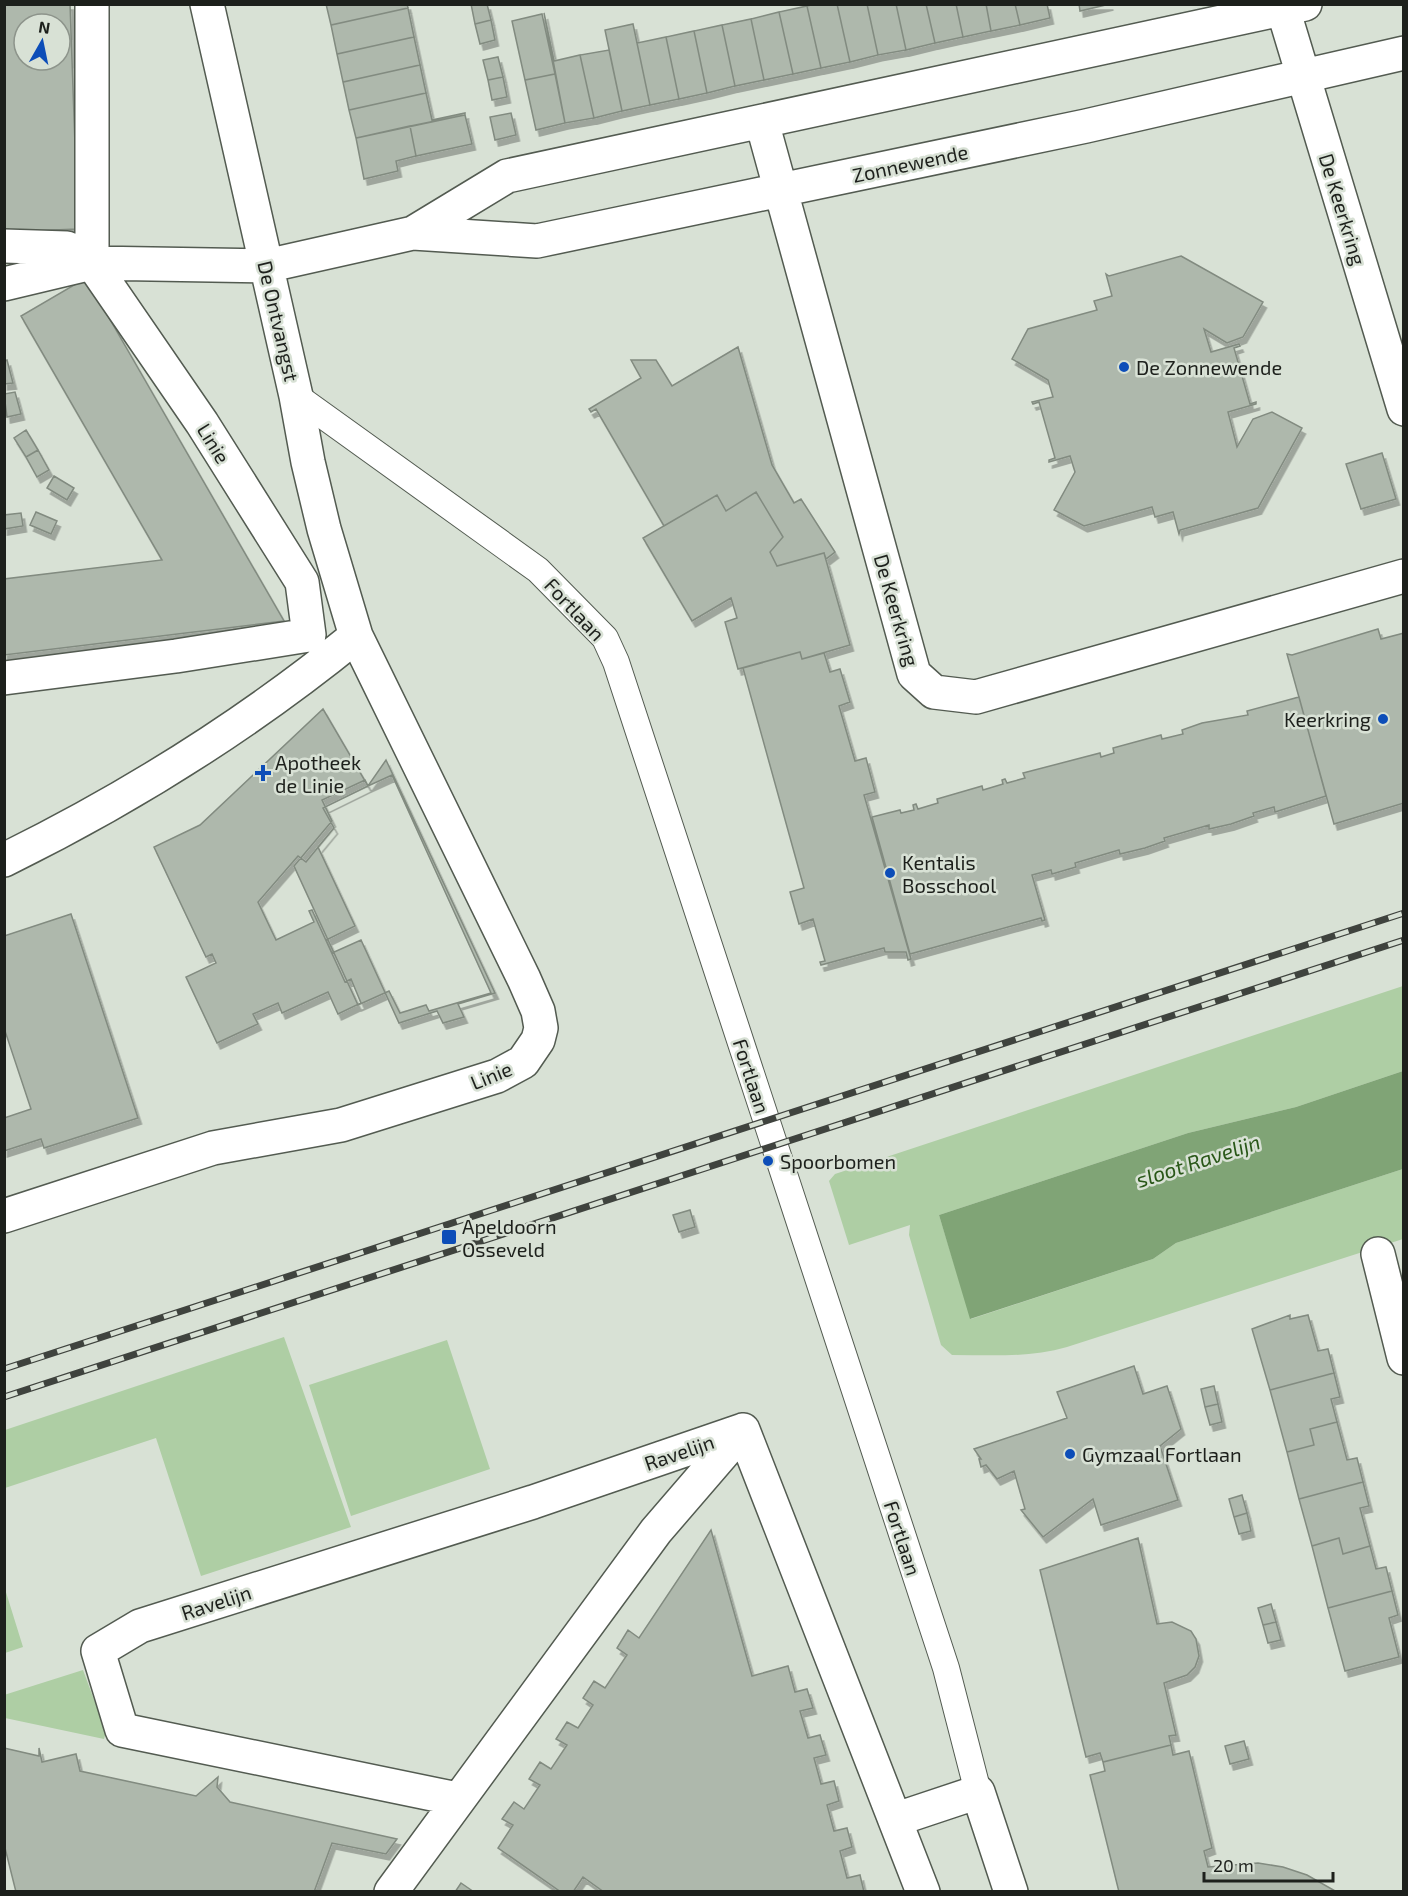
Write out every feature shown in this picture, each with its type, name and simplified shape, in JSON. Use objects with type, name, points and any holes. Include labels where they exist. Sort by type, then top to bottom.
[{"type":"street","points":[[92,4],[92,263]]},
{"type":"street","name":"De Ontvangst","points":[[207,4],[297,396],[308,462],[324,529],[356,636]]},
{"type":"street","name":"Zonnewende","points":[[413,233],[507,177],[1294,7]]},
{"type":"street","name":"De Keerkring","points":[[1294,7],[1303,75],[1404,409]]},
{"type":"street","name":"Zonnewende","points":[[266,266],[413,233],[537,241],[1086,126],[1404,53]]},
{"type":"street","name":"De Keerkring","points":[[762,122],[914,674],[934,692],[976,697],[1404,576]]},
{"type":"street","name":"Linie","points":[[4,246],[67,248],[92,263],[202,423],[302,582],[309,635]]},
{"type":"street","name":"Linie","points":[[4,284],[92,263],[266,266]]},
{"type":"street","points":[[4,678],[176,656],[309,635],[356,636]]},
{"type":"street","points":[[4,860],[64,830],[140,787],[254,715],[356,636]]},
{"type":"street","name":"Linie","points":[[4,1216],[213,1148],[341,1125],[496,1077],[523,1062],[532,1052],[541,1028],[538,1011],[356,636]]},
{"type":"street","points":[[1378,1254],[1404,1358]]},
{"type":"street","points":[[743,1430],[897,1820],[923,1892]]},
{"type":"street","name":"Ravelijn","points":[[457,1799],[122,1730],[98,1651],[140,1626],[533,1502],[743,1430]]},
{"type":"street","name":"Ravelijn","points":[[391,1892],[457,1799],[656,1531],[743,1430]]},
{"type":"street","points":[[897,1820],[978,1792]]},
{"type":"street","name":"Fortlaan","points":[[978,1792],[1011,1892]]},
{"type":"lane","name":"Fortlaan","points":[[297,396],[538,570],[605,638],[616,662],[946,1668],[978,1792]]},
{"type":"shaded area","points":[[1403,986],[1403,1071],[1296,1107],[1188,1133],[939,1215],[971,1319],[1153,1259],[1176,1243],[1403,1169],[1403,1239],[1053,1351],[996,1355],[952,1355],[941,1345],[909,1235],[910,1225],[849,1245],[829,1181],[835,1174]]},
{"type":"shaded area","points":[[284,1337],[351,1527],[201,1576],[156,1438],[5,1488],[5,1430]]},
{"type":"shaded area","points":[[447,1340],[490,1469],[351,1516],[309,1385]]},
{"type":"shaded area","points":[[5,1589],[23,1647],[4,1653]]},
{"type":"shaded area","points":[[83,1670],[106,1732],[104,1739],[5,1718],[4,1695]]},
{"type":"water","name":"sloot Ravelijn","points":[[1403,1071],[1403,1169],[1176,1243],[1153,1259],[970,1319],[939,1215],[1188,1133],[1296,1107]]},
{"type":"building","points":[[4,4],[70,4],[70,12],[12,12],[12,72],[72,72],[72,60],[78,229],[4,232]]},
{"type":"building","points":[[326,4],[407,4],[408,8],[331,25]]},
{"type":"building","points":[[471,4],[487,4],[491,20],[475,24]]},
{"type":"building","points":[[837,4],[850,62],[821,68],[807,6]]},
{"type":"building","points":[[837,4],[867,4],[878,55],[850,62]]},
{"type":"building","points":[[867,4],[896,4],[906,50],[878,55]]},
{"type":"building","points":[[896,4],[926,4],[935,43],[906,50]]},
{"type":"building","points":[[926,4],[956,4],[963,37],[935,43]]},
{"type":"building","points":[[956,4],[986,4],[991,31],[963,37]]},
{"type":"building","points":[[986,4],[1015,4],[1020,25],[991,31]]},
{"type":"building","points":[[1015,4],[1047,4],[1050,18],[1020,25]]},
{"type":"building","points":[[1079,4],[1110,4],[1080,11]]},
{"type":"building","points":[[807,6],[821,68],[793,74],[779,12]]},
{"type":"building","points":[[408,8],[414,37],[337,54],[331,25]]},
{"type":"building","points":[[779,12],[793,74],[764,80],[751,19]]},
{"type":"building","points":[[544,13],[554,61],[580,55],[594,118],[565,123]]},
{"type":"building","points":[[542,14],[555,74],[525,80],[512,21]]},
{"type":"building","points":[[751,19],[764,80],[735,86],[722,25]]},
{"type":"building","points":[[491,20],[495,40],[480,44],[475,24]]},
{"type":"building","points":[[633,24],[650,105],[622,111],[605,30]]},
{"type":"building","points":[[722,25],[735,86],[707,93],[694,31]]},
{"type":"building","points":[[694,31],[707,93],[679,99],[666,37]]},
{"type":"building","points":[[414,37],[420,65],[343,82],[337,54]]},
{"type":"building","points":[[666,37],[679,99],[650,105],[637,43]]},
{"type":"building","points":[[609,50],[622,111],[594,118],[580,55]]},
{"type":"building","points":[[498,57],[503,77],[488,80],[483,60]]},
{"type":"building","points":[[420,65],[426,93],[349,110],[343,82]]},
{"type":"building","points":[[555,74],[565,123],[536,130],[525,80]]},
{"type":"building","points":[[503,77],[507,97],[492,100],[488,80]]},
{"type":"building","points":[[426,93],[432,120],[465,113],[465,115],[356,138],[349,110]]},
{"type":"building","points":[[511,113],[516,135],[495,140],[490,117]]},
{"type":"building","points":[[465,115],[472,144],[416,156],[410,126]]},
{"type":"building","points":[[410,126],[416,156],[396,161],[398,171],[364,179],[356,138]]},
{"type":"building","points":[[1181,256],[1263,302],[1243,337],[1227,343],[1204,329],[1211,352],[1239,344],[1240,346],[1234,348],[1250,404],[1256,402],[1256,404],[1228,412],[1237,447],[1253,419],[1272,412],[1302,428],[1258,508],[1180,530],[1179,534],[1173,512],[1155,517],[1152,507],[1084,526],[1054,510],[1075,472],[1070,456],[1049,462],[1055,458],[1039,402],[1033,404],[1032,402],[1053,397],[1048,380],[1012,359],[1028,329],[1097,310],[1094,301],[1112,296],[1106,274],[1109,276]]},
{"type":"building","points":[[86,278],[284,621],[4,655],[4,579],[162,560],[21,316]]},
{"type":"building","points":[[738,347],[772,465],[794,503],[801,499],[835,552],[826,559],[824,553],[777,566],[770,552],[783,537],[756,492],[726,511],[717,495],[664,526],[596,409],[591,412],[589,409],[641,378],[631,360],[656,360],[672,386]]},
{"type":"building","points":[[7,360],[13,383],[4,384],[4,361]]},
{"type":"building","points":[[15,392],[21,414],[7,417],[4,394]]},
{"type":"building","points":[[26,430],[38,450],[26,457],[14,438]]},
{"type":"building","points":[[38,450],[49,470],[37,477],[26,457]]},
{"type":"building","points":[[1382,453],[1396,499],[1361,509],[1346,464]]},
{"type":"building","points":[[54,476],[74,488],[67,500],[47,488]]},
{"type":"building","points":[[756,492],[783,537],[770,552],[777,566],[824,553],[850,645],[802,659],[800,652],[738,669],[725,622],[737,618],[731,598],[692,621],[643,538],[717,495],[726,511]]},
{"type":"building","points":[[36,512],[57,521],[51,534],[30,525]]},
{"type":"building","points":[[21,513],[23,526],[4,529],[4,515]]},
{"type":"building","points":[[1378,629],[1381,639],[1404,633],[1404,803],[1334,824],[1287,654],[1292,655]]},
{"type":"building","points":[[800,652],[802,659],[824,653],[830,672],[840,669],[850,702],[839,706],[855,761],[866,758],[875,792],[864,795],[911,959],[908,960],[906,952],[885,952],[884,948],[821,965],[820,962],[825,961],[813,919],[799,924],[790,892],[804,888],[743,668]]},
{"type":"building","points":[[1299,697],[1326,796],[1275,812],[1274,807],[1253,813],[1254,816],[1231,824],[1209,829],[1209,825],[1164,838],[1165,841],[1145,848],[1120,854],[1119,850],[1075,863],[1076,867],[1052,874],[1051,870],[1032,875],[1045,920],[1042,921],[1041,918],[910,954],[872,817],[900,810],[901,813],[914,810],[913,805],[916,804],[918,809],[938,803],[937,799],[982,786],[983,790],[1003,784],[1002,780],[1005,779],[1007,783],[1025,778],[1023,773],[1100,753],[1101,757],[1114,753],[1113,748],[1161,735],[1162,739],[1183,734],[1182,730],[1202,723],[1248,715],[1247,711]]},
{"type":"building","points":[[323,709],[368,786],[323,808],[334,828],[306,862],[298,856],[258,902],[276,940],[314,922],[309,911],[312,910],[345,982],[351,979],[361,1003],[338,1014],[328,992],[282,1013],[278,1003],[253,1014],[258,1024],[217,1043],[186,977],[216,963],[212,954],[206,957],[154,847],[200,825]]},
{"type":"building","points":[[386,760],[495,993],[458,1004],[464,1017],[443,1023],[437,1011],[399,1023],[361,940],[332,953],[326,940],[355,926],[318,847],[334,828],[323,808],[368,786]]},
{"type":"building","points":[[392,775],[491,993],[429,1011],[426,1005],[400,1013],[389,991],[358,1005],[294,866],[332,821],[322,800],[365,780],[368,786]]},
{"type":"building","points":[[71,914],[138,1118],[44,1148],[41,1139],[4,1151],[4,1118],[31,1109],[4,1028],[4,936]]},
{"type":"building","points":[[690,1210],[695,1227],[679,1232],[673,1215]]},
{"type":"building","points":[[1290,1315],[1290,1319],[1308,1315],[1318,1351],[1328,1349],[1334,1373],[1270,1390],[1252,1329]]},
{"type":"building","name":"Gymzaal Fortlaan","points":[[1134,1366],[1143,1394],[1167,1386],[1181,1429],[1160,1446],[1178,1500],[1101,1525],[1093,1499],[1043,1537],[1021,1510],[1025,1509],[1014,1471],[997,1479],[986,1465],[981,1467],[979,1459],[981,1459],[974,1449],[1067,1418],[1057,1392]]},
{"type":"building","points":[[1334,1373],[1340,1397],[1331,1399],[1337,1422],[1310,1429],[1314,1445],[1287,1452],[1270,1390]]},
{"type":"building","points":[[1214,1386],[1218,1404],[1205,1407],[1201,1389]]},
{"type":"building","points":[[1218,1404],[1222,1422],[1210,1425],[1205,1407]]},
{"type":"building","points":[[1337,1422],[1347,1460],[1357,1458],[1363,1482],[1299,1499],[1287,1452],[1314,1445],[1310,1429]]},
{"type":"building","points":[[1363,1482],[1369,1506],[1360,1508],[1370,1546],[1343,1554],[1339,1538],[1312,1546],[1299,1499]]},
{"type":"building","points":[[1242,1495],[1247,1513],[1234,1517],[1229,1499]]},
{"type":"building","points":[[1247,1513],[1251,1531],[1239,1534],[1234,1517]]},
{"type":"building","points":[[711,1530],[752,1676],[788,1666],[795,1692],[807,1689],[813,1708],[800,1711],[808,1738],[820,1735],[826,1755],[814,1758],[821,1784],[834,1781],[839,1801],[827,1805],[834,1831],[847,1828],[852,1847],[840,1851],[847,1878],[860,1875],[864,1892],[604,1892],[583,1877],[573,1892],[561,1892],[498,1848],[513,1825],[502,1819],[514,1802],[524,1809],[540,1785],[529,1779],[540,1762],[551,1769],[567,1745],[556,1739],[567,1722],[578,1728],[593,1705],[583,1698],[594,1681],[605,1688],[627,1655],[617,1648],[628,1630],[639,1638]]},
{"type":"building","points":[[1138,1538],[1157,1624],[1172,1622],[1191,1631],[1196,1639],[1199,1656],[1195,1667],[1187,1675],[1164,1683],[1176,1735],[1169,1736],[1171,1745],[1103,1762],[1100,1753],[1086,1757],[1040,1570]]},
{"type":"building","points":[[1339,1538],[1343,1554],[1370,1546],[1376,1569],[1386,1567],[1392,1591],[1328,1608],[1312,1546]]},
{"type":"building","points":[[1392,1591],[1398,1615],[1389,1618],[1399,1657],[1345,1671],[1328,1608]]},
{"type":"building","points":[[1271,1604],[1276,1622],[1263,1625],[1258,1608]]},
{"type":"building","points":[[1276,1622],[1281,1640],[1268,1643],[1263,1625]]},
{"type":"building","points":[[1244,1741],[1249,1759],[1230,1764],[1225,1746]]},
{"type":"building","points":[[1171,1745],[1173,1755],[1189,1751],[1212,1848],[1204,1851],[1208,1867],[1258,1863],[1283,1867],[1307,1875],[1337,1892],[1119,1892],[1090,1775],[1105,1771],[1103,1762]]},
{"type":"building","points":[[4,1748],[39,1756],[39,1748],[42,1762],[76,1754],[80,1771],[196,1796],[218,1777],[217,1787],[230,1802],[397,1839],[386,1854],[332,1843],[314,1892],[16,1892],[4,1844]]},
{"type":"building","points":[[461,1883],[474,1892],[455,1892]]},
{"type":"railway","points":[[4,1369],[1404,913]]},
{"type":"railway","points":[[4,1397],[1404,940]]},
{"type":"place","name":"De Zonnewende","points":[[1124,367]]},
{"type":"place","name":"Keerkring","points":[[1383,719]]},
{"type":"place","name":"Apotheek de Linie","points":[[263,773]]},
{"type":"place","name":"Kentalis Bosschool","points":[[890,873]]},
{"type":"place","name":"Spoorbomen","points":[[768,1161]]},
{"type":"place","name":"Apeldoorn Osseveld","points":[[449,1237]]},
{"type":"place","name":"Gymzaal Fortlaan","points":[[1070,1454]]}]
